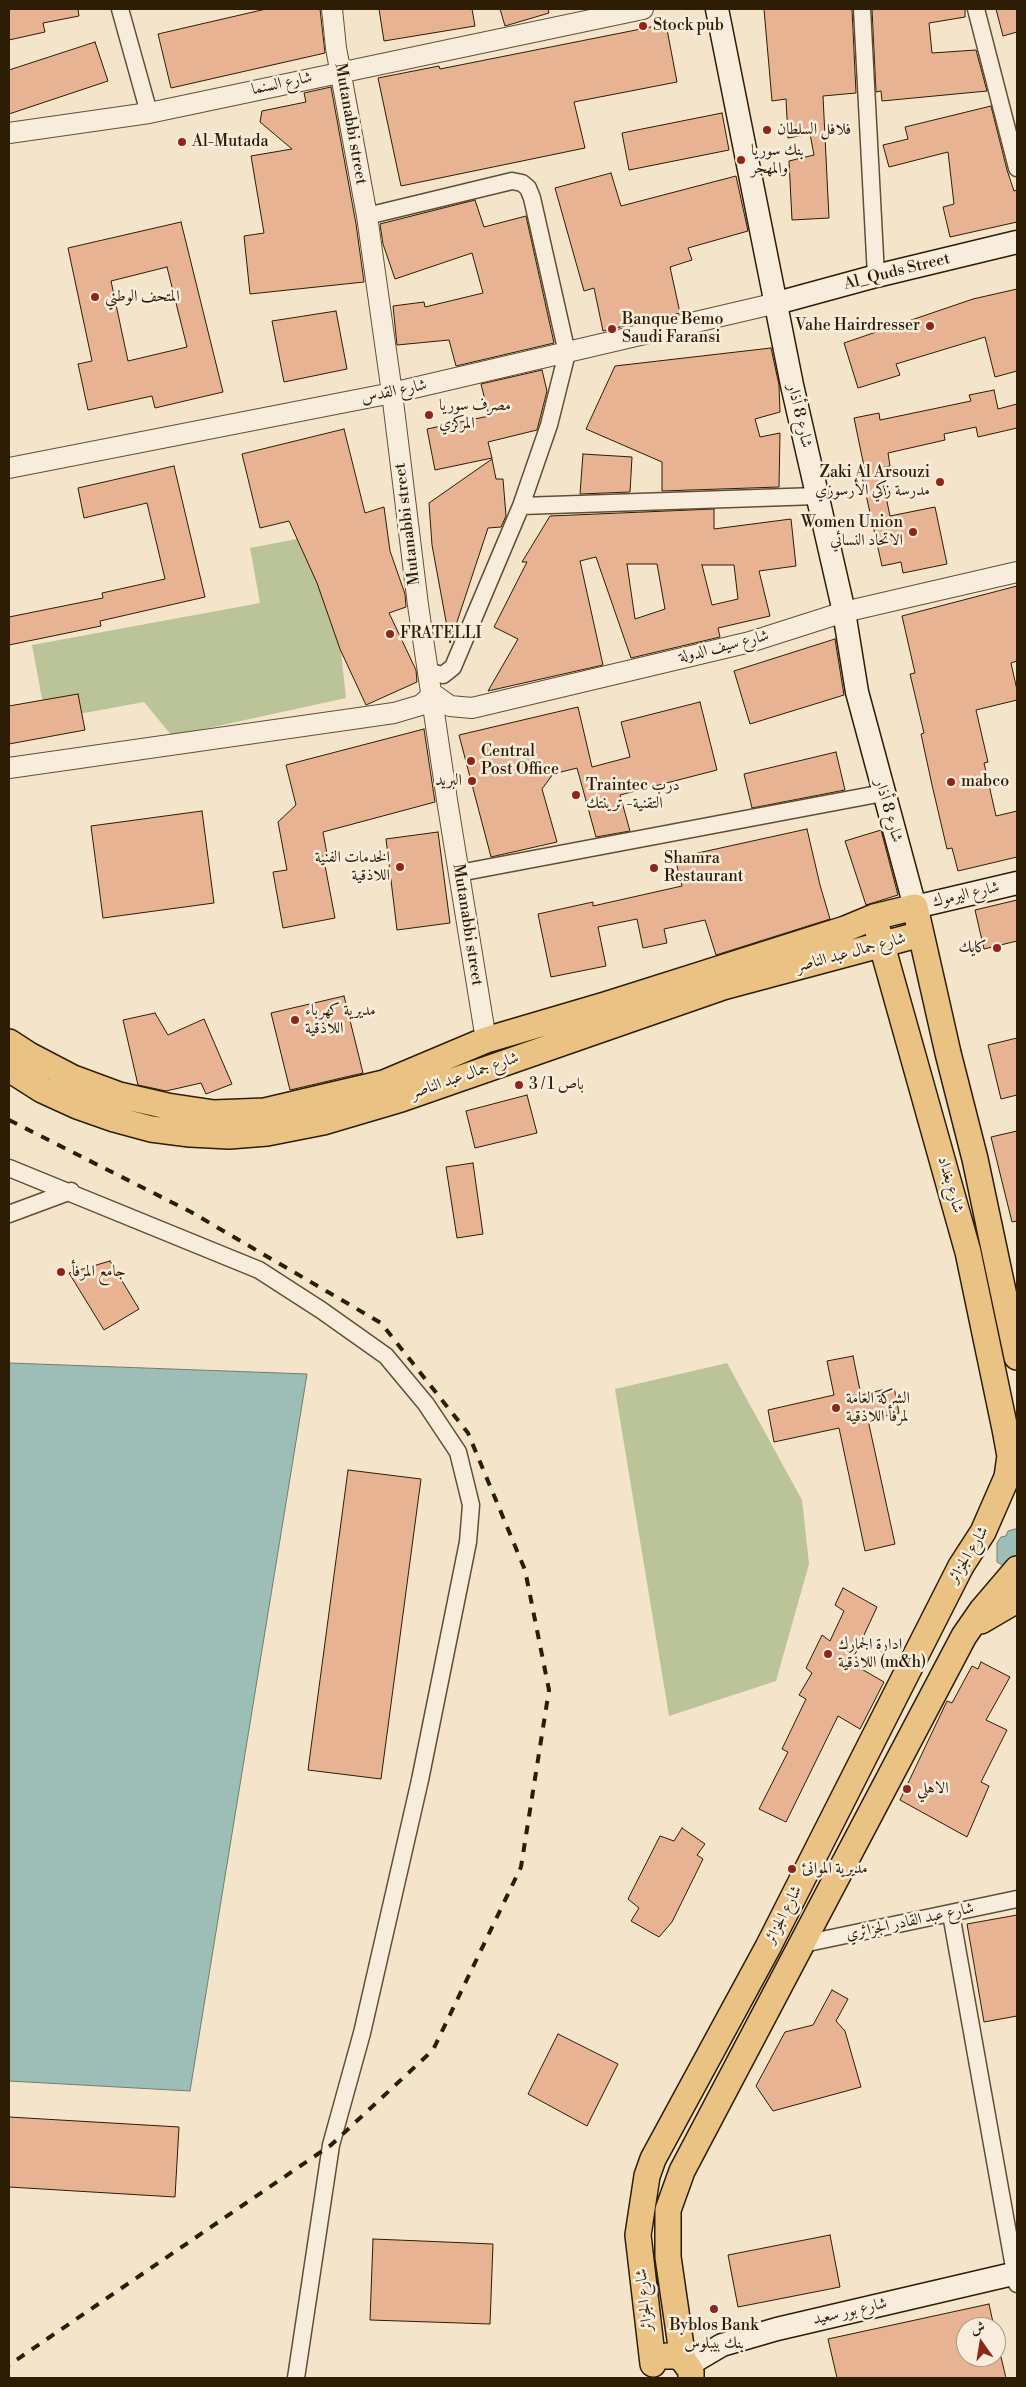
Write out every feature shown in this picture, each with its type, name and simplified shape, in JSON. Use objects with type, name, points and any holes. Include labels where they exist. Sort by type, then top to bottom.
[{"type":"main road","name":"شارع 8 أذار","points":[[717,9],[792,385],[844,612],[857,692],[915,907]]},
{"type":"main road","name":"Al_Quds Street","points":[[777,303],[876,276],[1017,242]]},
{"type":"main road","name":"شارع اليرموك","points":[[915,907],[1017,883]]},
{"type":"main road","name":"شارع جمال عبد الناصر","points":[[9,1042],[29,1055],[73,1078],[119,1095],[167,1106],[214,1113],[265,1111],[384,1084],[486,1040],[605,1006],[845,929],[874,917],[915,907]]},
{"type":"main road","name":"شارع بغداد","points":[[915,907],[948,1053],[1010,1294],[1017,1357]]},
{"type":"main road","name":"شارع بغداد","points":[[874,917],[968,1252],[1010,1456]]},
{"type":"main road","name":"شارع جمال عبد الناصر","points":[[9,1069],[42,1090],[114,1120],[152,1129],[209,1135],[267,1133],[323,1122],[401,1099],[723,986],[921,934]]},
{"type":"main road","name":"شارع الجزائر","points":[[650,2371],[638,2235],[647,2176],[653,2159],[768,1947],[961,1566],[983,1532],[1006,1477],[1010,1456]]},
{"type":"main road","name":"شارع الجزائر","points":[[687,2368],[668,2257],[668,2210],[682,2171],[964,1636],[982,1610],[1017,1569]]},
{"type":"main road","points":[[964,1636],[996,1611],[1017,1600]]},
{"type":"main road","points":[[768,1947],[803,1944]]},
{"type":"main road","points":[[653,2159],[682,2171]]},
{"type":"main road","name":"شارع بور سعيد","points":[[687,2368],[722,2345],[777,2329],[1017,2277]]},
{"type":"main road","points":[[650,2371],[664,2356],[677,2356],[687,2368]]},
{"type":"street","points":[[120,9],[149,113]]},
{"type":"street","name":"Mutanabbi street","points":[[332,9],[340,72],[367,216],[392,393],[418,605],[430,672],[459,873],[486,1040]]},
{"type":"street","name":"شارع السنما","points":[[9,133],[149,113],[643,9]]},
{"type":"street","points":[[862,9],[876,276]]},
{"type":"street","points":[[976,9],[1014,143],[1017,168]]},
{"type":"street","points":[[367,216],[512,181],[522,183],[528,188],[532,198],[567,353],[549,425],[521,506],[453,668],[443,675],[430,672]]},
{"type":"street","name":"شارع القدس","points":[[9,468],[392,393],[777,303]]},
{"type":"street","points":[[521,506],[817,496]]},
{"type":"street","name":"شارع سيف الدولة","points":[[433,694],[450,706],[472,708],[750,642],[844,612],[1017,572]]},
{"type":"street","points":[[9,768],[394,713],[413,709],[433,694]]},
{"type":"street","points":[[459,873],[883,793]]},
{"type":"street","points":[[9,1168],[71,1191],[259,1270],[321,1310],[386,1356],[426,1404],[458,1452],[471,1505],[468,1542],[420,1780],[362,2033],[331,2146],[296,2378]]},
{"type":"street","points":[[9,1214],[71,1191]]},
{"type":"street","name":"شارع عبد القادر الجزائري","points":[[803,1944],[1017,1899]]},
{"type":"street","points":[[951,1914],[1017,2277]]},
{"type":"green space","points":[[328,533],[346,698],[172,736],[144,702],[46,720],[32,645],[260,603],[250,548]]},
{"type":"green space","points":[[727,1363],[802,1500],[809,1564],[776,1681],[669,1716],[615,1389]]},
{"type":"water","points":[[9,1363],[307,1374],[190,2091],[9,2081]]},
{"type":"water","points":[[1017,1530],[1017,1559],[1004,1566],[997,1562],[997,1543],[1001,1537],[1006,1536],[1008,1531]]},
{"type":"building","points":[[9,9],[78,9],[79,16],[43,23],[45,32],[9,40]]},
{"type":"building","points":[[266,9],[320,9],[325,53],[171,88],[158,34]]},
{"type":"building","points":[[379,9],[472,9],[475,26],[384,41]]},
{"type":"building","points":[[500,9],[548,9],[549,13],[505,26]]},
{"type":"building","points":[[764,9],[852,9],[856,93],[823,96],[829,218],[792,220],[789,161],[814,155],[810,134],[788,138],[786,99],[772,101]]},
{"type":"building","points":[[872,9],[965,9],[965,17],[929,23],[932,53],[976,50],[987,91],[882,101],[881,91],[876,92]]},
{"type":"building","points":[[996,9],[1017,9],[1017,32],[1003,36]]},
{"type":"building","points":[[666,24],[677,82],[574,102],[585,148],[401,186],[378,78],[439,66],[440,69]]},
{"type":"building","points":[[95,42],[108,81],[9,114],[9,70]]},
{"type":"building","points":[[331,87],[356,224],[364,282],[250,294],[244,236],[264,233],[251,156],[292,149],[260,122],[262,111],[306,102],[304,93]]},
{"type":"building","points":[[991,106],[1007,170],[1014,191],[1017,190],[1017,222],[950,237],[943,207],[954,204],[948,152],[889,167],[883,145],[908,139],[905,127]]},
{"type":"building","points":[[722,113],[729,150],[629,170],[622,133]]},
{"type":"building","points":[[611,173],[621,206],[736,176],[748,231],[688,248],[692,260],[670,267],[680,313],[603,331],[594,288],[584,291],[555,188]]},
{"type":"building","points":[[475,200],[484,227],[526,216],[554,343],[456,366],[449,340],[397,345],[393,306],[424,302],[425,307],[483,293],[472,253],[395,279],[383,244],[380,224]]},
{"type":"building","points":[[181,222],[223,392],[155,408],[152,396],[88,410],[78,364],[92,361],[68,248]],"holes":[[[167,267],[187,347],[128,361],[111,281]]]},
{"type":"building","points":[[1017,289],[1017,371],[995,377],[985,337],[896,364],[900,375],[858,388],[844,343],[973,299]]},
{"type":"building","points":[[336,311],[347,369],[284,382],[272,321]]},
{"type":"building","points":[[771,348],[779,385],[780,412],[755,419],[760,437],[780,433],[779,487],[662,491],[662,462],[586,429],[615,366]]},
{"type":"building","points":[[542,370],[547,391],[537,430],[488,442],[492,458],[435,470],[427,429],[489,416],[481,384]]},
{"type":"building","points":[[994,390],[998,409],[1017,404],[1017,428],[978,437],[976,427],[944,434],[945,440],[888,453],[890,466],[880,468],[890,516],[935,507],[947,564],[903,573],[901,562],[882,566],[862,477],[866,476],[854,418],[879,413],[880,420],[971,401],[969,395]]},
{"type":"building","points":[[344,429],[365,513],[384,507],[390,551],[405,594],[406,607],[389,613],[416,670],[417,682],[366,705],[340,649],[317,583],[289,521],[260,528],[242,454]]},
{"type":"building","points":[[583,454],[632,457],[630,492],[580,494]]},
{"type":"building","points":[[492,459],[496,479],[503,479],[506,516],[501,527],[488,528],[450,643],[432,545],[429,503]]},
{"type":"building","points":[[174,466],[205,597],[100,621],[101,626],[9,645],[9,617],[103,598],[102,593],[165,579],[147,503],[84,518],[78,488]]},
{"type":"building","points":[[714,509],[714,529],[791,519],[796,566],[759,571],[770,616],[718,628],[720,637],[631,658],[596,557],[580,561],[603,665],[488,691],[518,639],[494,627],[527,562],[522,562],[550,516]],"holes":[[[627,564],[657,564],[665,609],[635,619]],[[702,565],[734,565],[738,599],[712,605]]]},
{"type":"building","points":[[1017,586],[1017,661],[1011,663],[1017,690],[1017,700],[976,710],[988,762],[984,763],[996,816],[1017,811],[1017,857],[958,871],[952,848],[947,849],[932,785],[921,734],[924,733],[910,674],[915,673],[902,616]]},
{"type":"building","points":[[835,639],[844,695],[750,724],[734,671]]},
{"type":"building","points":[[78,694],[85,730],[9,744],[9,706]]},
{"type":"building","points":[[700,702],[717,770],[620,795],[630,831],[596,837],[577,768],[553,774],[542,789],[557,842],[491,857],[459,735],[578,707],[592,767],[630,757],[621,722]]},
{"type":"building","points":[[424,729],[435,802],[323,832],[327,854],[323,855],[335,918],[283,928],[273,872],[287,870],[278,822],[296,805],[286,765]]},
{"type":"building","points":[[836,752],[845,790],[752,808],[744,774]]},
{"type":"building","points":[[202,811],[214,903],[103,918],[91,826]]},
{"type":"building","points":[[807,829],[830,919],[716,955],[705,920],[664,929],[667,943],[643,948],[637,919],[598,927],[606,966],[551,977],[538,914],[593,902],[593,906],[682,886],[675,858]]},
{"type":"building","points":[[881,830],[898,895],[866,905],[845,841]]},
{"type":"building","points":[[438,832],[450,923],[397,930],[386,839]]},
{"type":"building","points":[[1017,900],[1017,941],[984,949],[975,910]]},
{"type":"building","points":[[344,996],[363,1073],[290,1090],[271,1013]]},
{"type":"building","points":[[155,1013],[168,1035],[204,1019],[232,1084],[206,1094],[201,1083],[166,1091],[138,1085],[123,1020]]},
{"type":"building","points":[[1017,1038],[1017,1095],[1001,1099],[988,1045]]},
{"type":"building","points":[[527,1095],[537,1133],[475,1148],[466,1111]]},
{"type":"building","points":[[1017,1131],[1017,1221],[1012,1222],[991,1137]]},
{"type":"building","points":[[473,1163],[483,1234],[457,1238],[446,1167]]},
{"type":"building","points":[[110,1261],[139,1309],[104,1330],[69,1273]]},
{"type":"building","points":[[853,1356],[861,1395],[894,1387],[899,1413],[868,1420],[895,1544],[865,1551],[839,1428],[774,1442],[768,1410],[834,1395],[827,1361]]},
{"type":"building","points":[[348,1470],[421,1479],[381,1779],[308,1770]]},
{"type":"building","points":[[843,1588],[877,1607],[851,1663],[884,1682],[860,1729],[838,1716],[786,1822],[759,1809],[788,1752],[782,1749],[806,1699],[799,1695],[812,1673],[806,1668],[822,1635],[830,1641],[844,1611],[835,1605]]},
{"type":"building","points":[[981,1662],[1010,1677],[986,1720],[1007,1730],[981,1782],[989,1786],[967,1837],[900,1800],[947,1701],[952,1703],[972,1666],[978,1669]]},
{"type":"building","points":[[682,1828],[705,1844],[697,1855],[703,1859],[672,1922],[659,1937],[631,1921],[639,1908],[628,1899],[660,1836],[674,1841]]},
{"type":"building","points":[[1017,1915],[1017,2016],[984,2022],[967,1924]]},
{"type":"building","points":[[832,1990],[848,1999],[836,2021],[845,2031],[861,2087],[773,2111],[756,2086],[785,2032],[813,2025]]},
{"type":"building","points":[[558,2034],[618,2064],[587,2126],[528,2094]]},
{"type":"building","points":[[9,2117],[179,2127],[175,2197],[9,2187]]},
{"type":"building","points":[[830,2235],[840,2287],[738,2307],[728,2255]]},
{"type":"building","points":[[373,2239],[493,2244],[490,2324],[370,2320]]},
{"type":"building","points":[[989,2304],[992,2317],[956,2317],[956,2367],[1003,2367],[1006,2378],[837,2378],[828,2339]]},
{"type":"railway","points":[[9,1120],[191,1212],[381,1323],[468,1433],[525,1570],[549,1690],[521,1867],[433,2050],[331,2145],[9,2365]]},
{"type":"place","name":"Stock pub","points":[[643,26]]},
{"type":"place","name":"فلافل السلطان","points":[[767,130]]},
{"type":"place","name":"Al-Mutada","points":[[182,142]]},
{"type":"place","name":"بنك سوريا والمهجر","points":[[741,160]]},
{"type":"place","name":"المتحف الوطني","points":[[95,297]]},
{"type":"place","name":"Vahe Hairdresser","points":[[930,326]]},
{"type":"place","name":"Banque Bemo Saudi Faransi","points":[[612,329]]},
{"type":"place","name":"مصرف سوريا المركزي","points":[[429,415]]},
{"type":"place","name":"Zaki Al Arsouzi مدرسة زكي الأرسوزي","points":[[940,482]]},
{"type":"place","name":"Women Union الاتحاد النسائي","points":[[913,532]]},
{"type":"place","name":"FRATELLI","points":[[390,634]]},
{"type":"place","name":"Central Post Office","points":[[471,761]]},
{"type":"place","name":"البريد","points":[[472,781]]},
{"type":"place","name":"mabco","points":[[951,782]]},
{"type":"place","name":"Traintec درب التقنية- ترينتك","points":[[576,795]]},
{"type":"place","name":"الخدمات الفنية اللاذقية","points":[[400,867]]},
{"type":"place","name":"Shamra Restaurant","points":[[654,868]]},
{"type":"place","name":"كايك","points":[[997,948]]},
{"type":"place","name":"مديرية كهرباء اللاذقية","points":[[295,1020]]},
{"type":"place","name":"باص 1 / 3","points":[[519,1085]]},
{"type":"place","name":"جامع المرفأ","points":[[61,1272]]},
{"type":"place","name":"الشركة العامة لمرفأ اللاذقية","points":[[836,1408]]},
{"type":"place","name":"ادارة الجمارك اللاذقية (m&h)","points":[[828,1654]]},
{"type":"place","name":"الاهلي","points":[[907,1789]]},
{"type":"place","name":"مديرية الموانئ","points":[[792,1869]]},
{"type":"place","name":"Byblos Bank بنك بيبلوس","points":[[714,2309]]}]
